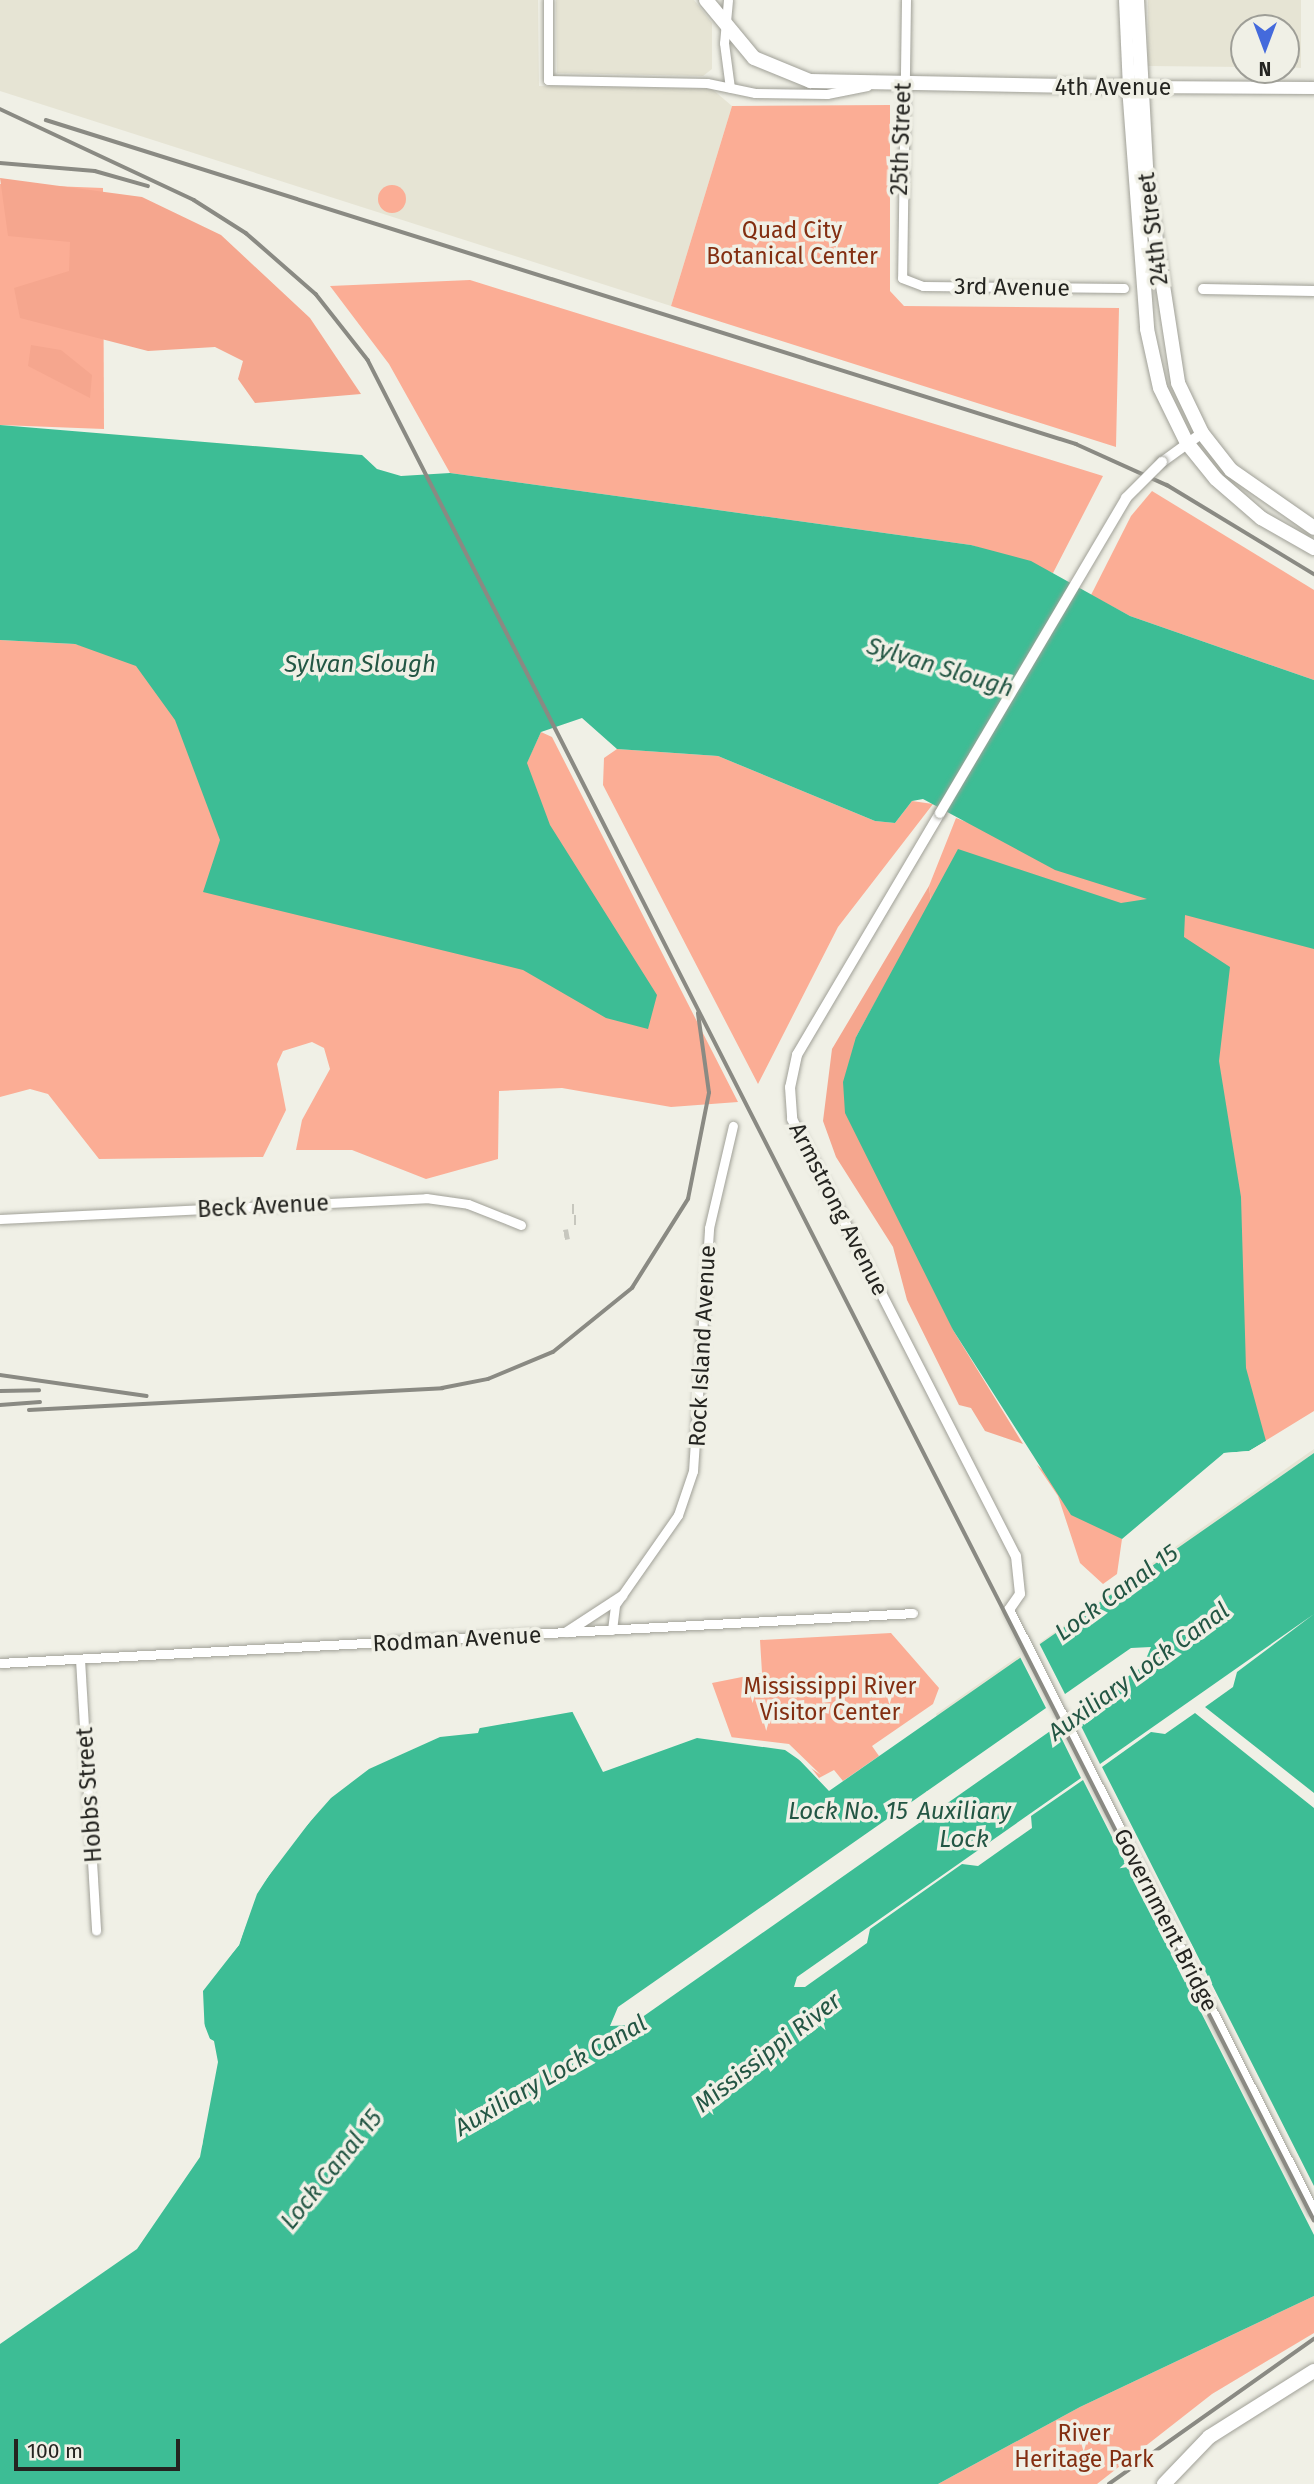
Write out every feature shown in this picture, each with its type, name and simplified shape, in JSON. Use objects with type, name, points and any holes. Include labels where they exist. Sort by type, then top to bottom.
[{"type":"main road","name":"4th Avenue","points":[[706,0],[724,25],[772,69],[810,81],[907,85],[1314,88]]},
{"type":"main road","name":"24th Street","points":[[1125,0],[1168,345],[1202,433]]},
{"type":"main road","name":"24th Street","points":[[1137,0],[1134,87],[1150,351],[1160,388],[1187,443],[1230,492],[1314,548]]},
{"type":"main road","points":[[1202,433],[1255,490],[1314,527]]},
{"type":"main road","points":[[1164,2484],[1209,2437],[1314,2371]]},
{"type":"street","points":[[548,0],[548,80],[827,94],[871,84]]},
{"type":"street","points":[[728,0],[724,25],[730,88]]},
{"type":"street","name":"25th Street","points":[[902,278],[907,85],[906,0]]},
{"type":"street","name":"3rd Avenue","points":[[902,278],[923,286],[1124,288]]},
{"type":"street","points":[[1203,289],[1314,291]]},
{"type":"street","points":[[1187,443],[1202,433]]},
{"type":"street","name":"Armstrong Avenue","points":[[1009,1610],[1020,1594],[1016,1556],[792,1116],[797,1055],[1099,541],[1134,487],[1187,443]]},
{"type":"street","name":"Rock Island Avenue","points":[[612,1630],[622,1596],[678,1515],[693,1471],[709,1228],[733,1126]]},
{"type":"street","name":"Beck Avenue","points":[[0,1219],[417,1198],[468,1204],[521,1226]]},
{"type":"street","points":[[567,1632],[622,1596]]},
{"type":"street","name":"Government Bridge","points":[[1009,1610],[1314,2213]]},
{"type":"street","name":"Rodman Avenue","points":[[0,1663],[913,1613]]},
{"type":"street","name":"Hobbs Street","points":[[80,1659],[96,1931]]},
{"type":"shaded area","points":[[0,0],[538,0],[539,86],[712,89],[732,106],[671,306],[0,91]]},
{"type":"shaded area","points":[[556,0],[694,0],[712,23],[712,69],[703,76],[557,73]]},
{"type":"shaded area","points":[[1148,0],[1301,0],[1301,68],[1300,14],[1230,14],[1230,67],[1148,66]]},
{"type":"shaded area","points":[[0,178],[142,197],[221,235],[310,318],[361,394],[255,403],[238,379],[243,361],[215,347],[148,351],[20,318],[14,288],[69,271],[70,242],[8,236]]},
{"type":"shaded area","points":[[31,345],[61,350],[92,375],[90,398],[28,366]]},
{"type":"shaded area","points":[[929,886],[931,902],[856,1037],[953,1330],[1023,1444],[985,1431],[971,1408],[959,1405],[907,1300],[893,1247],[836,1157],[823,1121],[832,1049]]},
{"type":"shaded area","points":[[1314,1449],[1314,1453],[937,1717],[936,1714]]},
{"type":"green space","name":"Quad City Botanical Center","points":[[890,105],[890,291],[904,306],[1119,308],[1116,447],[671,306],[732,106]]},
{"type":"green space","points":[[0,184],[103,188],[104,429],[0,425]]},
{"type":"green space","points":[[392,185],[402,189],[406,199],[402,209],[392,213],[382,209],[378,199],[382,189]]},
{"type":"green space","points":[[470,280],[1103,476],[1053,573],[971,545],[450,473],[389,364],[330,286]]},
{"type":"green space","points":[[1152,491],[1314,590],[1314,680],[1130,616],[1091,595],[1131,516]]},
{"type":"green space","points":[[0,640],[75,644],[527,762],[541,732],[552,737],[738,1102],[671,1107],[562,1088],[499,1091],[498,1159],[426,1179],[352,1150],[296,1150],[302,1120],[330,1069],[324,1048],[312,1042],[283,1051],[277,1064],[286,1110],[263,1157],[99,1159],[48,1094],[30,1089],[0,1097]]},
{"type":"green space","points":[[617,749],[718,756],[875,821],[895,823],[912,801],[933,804],[838,927],[758,1084],[603,785],[604,758]]},
{"type":"green space","points":[[956,818],[1152,893],[1185,915],[1314,915],[1314,1411],[1249,1451],[931,902],[929,886]]},
{"type":"green space","points":[[1037,1465],[1122,1539],[1117,1574],[1103,1584],[1080,1563],[1058,1496]]},
{"type":"green space","name":"Mississippi River Visitor Center","points":[[891,1633],[939,1688],[933,1704],[872,1746],[879,1756],[843,1781],[834,1770],[819,1778],[806,1761],[733,1741],[712,1683],[762,1673],[760,1640]]},
{"type":"green space","name":"River Heritage Park","points":[[1314,2296],[1314,2333],[1212,2394],[1097,2484],[938,2484],[1080,2407]]},
{"type":"water","name":"Sylvan Slough","points":[[0,425],[362,455],[377,469],[401,476],[450,473],[971,545],[1031,561],[1130,616],[1314,680],[1314,949],[1185,915],[1184,937],[1230,967],[1219,1061],[1241,1197],[1246,1368],[1266,1441],[1249,1451],[1224,1453],[1201,1486],[1137,1539],[1122,1539],[1071,1515],[953,1330],[845,1113],[843,1082],[856,1037],[958,849],[1121,903],[1147,899],[1055,870],[923,799],[912,801],[895,823],[875,821],[718,756],[617,749],[582,718],[541,732],[527,763],[550,825],[657,995],[648,1029],[606,1018],[523,970],[203,892],[220,840],[175,720],[136,666],[75,644],[0,640]]},
{"type":"water","points":[[1314,1453],[1314,2296],[1080,2407],[938,2484],[0,2484],[0,2340],[135,2249],[202,2146],[215,2052],[198,2008],[200,1991],[239,1945],[255,1894],[331,1794],[372,1763],[435,1736],[583,1710],[600,1764],[615,1767],[696,1736],[788,1748],[829,1791]]},
{"type":"pier","points":[[1269,1439],[1250,1454],[1226,1456],[1204,1488],[1138,1542],[1122,1539],[1224,1453],[1249,1451]]},
{"type":"pier","points":[[1314,1449],[1039,1643],[1065,1694],[1131,1648],[1151,1647],[1143,1666],[1075,1714],[1100,1764],[1314,1614],[1237,1672],[1233,1687],[1205,1707],[1314,1793],[1314,1808],[1195,1713],[1165,1734],[1151,1732],[1102,1767],[1314,2186],[1314,2235],[1083,1780],[1031,1816],[1032,1828],[978,1866],[962,1864],[870,1929],[867,1943],[805,1987],[794,1987],[797,1977],[1081,1778],[1056,1727],[631,2025],[610,2026],[618,2007],[1046,1708],[1019,1655]]},
{"type":"pier","points":[[586,1708],[603,1761],[615,1763],[696,1733],[789,1744],[821,1775],[785,1750],[697,1738],[603,1772],[572,1711]]},
{"type":"pier","points":[[481,1724],[478,1733],[440,1737],[369,1769],[331,1798],[286,1849],[257,1894],[239,1945],[203,1991],[205,2036],[214,2041],[218,2062],[200,2157],[137,2249],[0,2344],[0,2337],[133,2246],[192,2159],[205,2117],[211,2053],[194,2009],[197,1990],[236,1943],[251,1892],[283,1847],[323,1798],[372,1759],[426,1736]]},
{"type":"tunnel","points":[[564,1235],[569,1234]]},
{"type":"railway","points":[[0,109],[194,200],[246,233],[316,294],[368,360],[1314,2220]]},
{"type":"railway","points":[[46,120],[1076,444],[1167,485],[1314,574]]},
{"type":"railway","points":[[0,163],[95,171],[148,186]]},
{"type":"railway","points":[[29,1410],[442,1388],[488,1379],[553,1352],[632,1288],[688,1199],[709,1093],[698,1014]]},
{"type":"railway","points":[[0,1375],[147,1396]]},
{"type":"railway","points":[[0,1391],[39,1390]]},
{"type":"railway","points":[[0,1405],[40,1402]]},
{"type":"railway","points":[[1109,2484],[1314,2339]]},
{"type":"water label","name":"Lock Canal 15","points":[[1117,1593]]},
{"type":"water label","name":"Auxiliary Lock Canal","points":[[1139,1672]]},
{"type":"water label","name":"Lock No. 15","points":[[848,1812]]},
{"type":"water label","name":"Auxiliary Lock","points":[[964,1826]]},
{"type":"water label","name":"Mississippi River","points":[[768,2053]]},
{"type":"water label","name":"Auxiliary Lock Canal","points":[[551,2076]]},
{"type":"water label","name":"Lock Canal 15","points":[[332,2170]]}]
